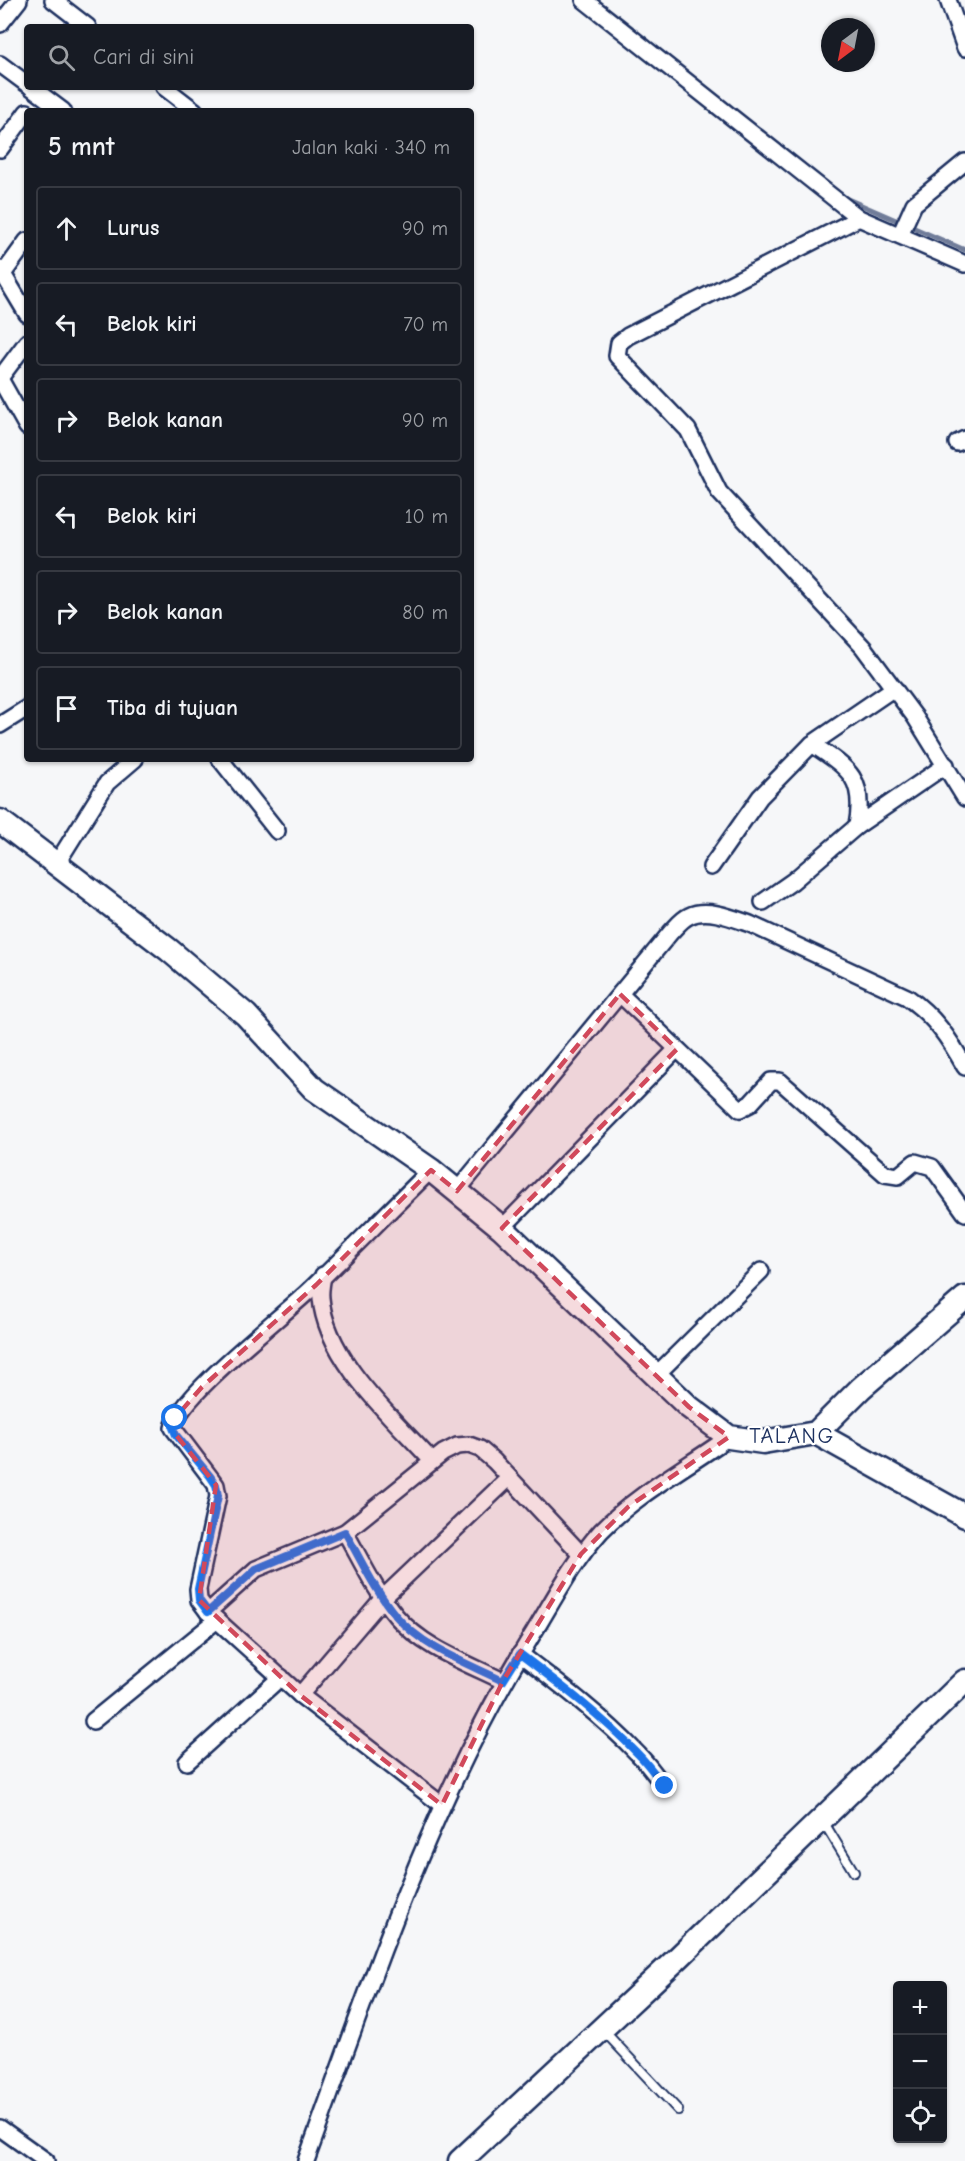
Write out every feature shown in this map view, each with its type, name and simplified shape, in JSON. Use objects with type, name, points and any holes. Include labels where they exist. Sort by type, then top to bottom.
[{"type":"street","points":[[0,24],[19,0]]},
{"type":"street","points":[[53,0],[84,24]]},
{"type":"street","points":[[584,0],[859,218],[901,233],[965,264]]},
{"type":"street","points":[[948,0],[965,48]]},
{"type":"street","points":[[0,64],[24,82]]},
{"type":"street","points":[[29,108],[36,90],[59,108]]},
{"type":"street","points":[[168,90],[191,108]]},
{"type":"street","points":[[0,149],[24,116]]},
{"type":"street","points":[[901,233],[914,204],[965,162]]},
{"type":"street","points":[[859,218],[628,336],[619,344],[617,356],[688,430],[702,453],[720,492],[824,603],[894,688],[946,765],[965,798]]},
{"type":"street","points":[[24,245],[2,271],[24,309]]},
{"type":"street","points":[[24,346],[0,378],[24,422]]},
{"type":"street","points":[[711,867],[760,797],[812,744],[894,688]]},
{"type":"street","points":[[0,725],[24,710]]},
{"type":"street","points":[[812,744],[839,762],[854,778],[860,795],[857,826]]},
{"type":"street","points":[[57,863],[107,783],[132,762]]},
{"type":"street","points":[[222,762],[277,831]]},
{"type":"street","points":[[763,902],[793,881],[857,826],[946,765]]},
{"type":"street","points":[[0,821],[57,863],[246,1015],[314,1089],[431,1170],[502,1228],[689,1407],[729,1437],[763,1442],[816,1433],[852,1395],[965,1298]]},
{"type":"street","points":[[457,1191],[671,932],[688,916],[702,913],[728,916],[750,924],[907,997],[928,1012],[946,1034],[965,1067]]},
{"type":"street","points":[[620,994],[740,1109],[746,1108],[771,1081],[777,1080],[885,1174],[898,1176],[915,1162],[932,1167],[965,1213]]},
{"type":"street","points":[[502,1228],[677,1049]]},
{"type":"street","points":[[431,1170],[315,1285],[202,1387],[175,1418],[173,1428],[176,1435],[216,1485],[218,1496],[198,1589],[199,1600],[212,1616],[300,1695],[442,1805]]},
{"type":"street","points":[[657,1374],[761,1271]]},
{"type":"street","points":[[323,1275],[321,1298],[338,1345],[363,1385],[432,1461]]},
{"type":"street","points":[[816,1433],[875,1468],[965,1516]]},
{"type":"street","points":[[306,2161],[393,1924],[442,1805],[503,1681],[582,1554],[628,1507],[729,1437]]},
{"type":"street","points":[[93,1721],[212,1616],[256,1569],[345,1532],[432,1461],[457,1446],[469,1445],[480,1449],[582,1554]]},
{"type":"street","points":[[300,1695],[383,1598],[509,1478]]},
{"type":"street","points":[[345,1532],[383,1598],[397,1617],[437,1648],[503,1681]]},
{"type":"street","points":[[520,1654],[570,1692],[610,1728],[639,1755],[665,1786]]},
{"type":"street","points":[[186,1762],[281,1677]]},
{"type":"street","points":[[460,2161],[602,2029],[965,1681]]},
{"type":"street","points":[[0,2128],[46,2161]]},
{"type":"lane","points":[[821,1817],[854,1872]]},
{"type":"lane","points":[[602,2029],[678,2110]]},
{"type":"highlighted area","points":[[620,994],[677,1049],[502,1228],[689,1407],[729,1437],[628,1507],[581,1554],[503,1681],[442,1805],[300,1695],[199,1600],[216,1485],[176,1435],[175,1418],[202,1387],[316,1285],[431,1170],[457,1191]]},
{"type":"waterway","points":[[596,0],[632,28]]},
{"type":"waterway","points":[[843,197],[965,250]]},
{"type":"district","name":"TALANG","points":[[792,1436]]},
{"type":"route","points":[[175,1418],[173,1428],[176,1435],[210,1476],[216,1485],[218,1496],[198,1589],[199,1600],[208,1612],[256,1569],[345,1532],[383,1598],[397,1617],[416,1634],[437,1648],[503,1681],[520,1654],[570,1692],[610,1728],[639,1755],[665,1786]]}]
